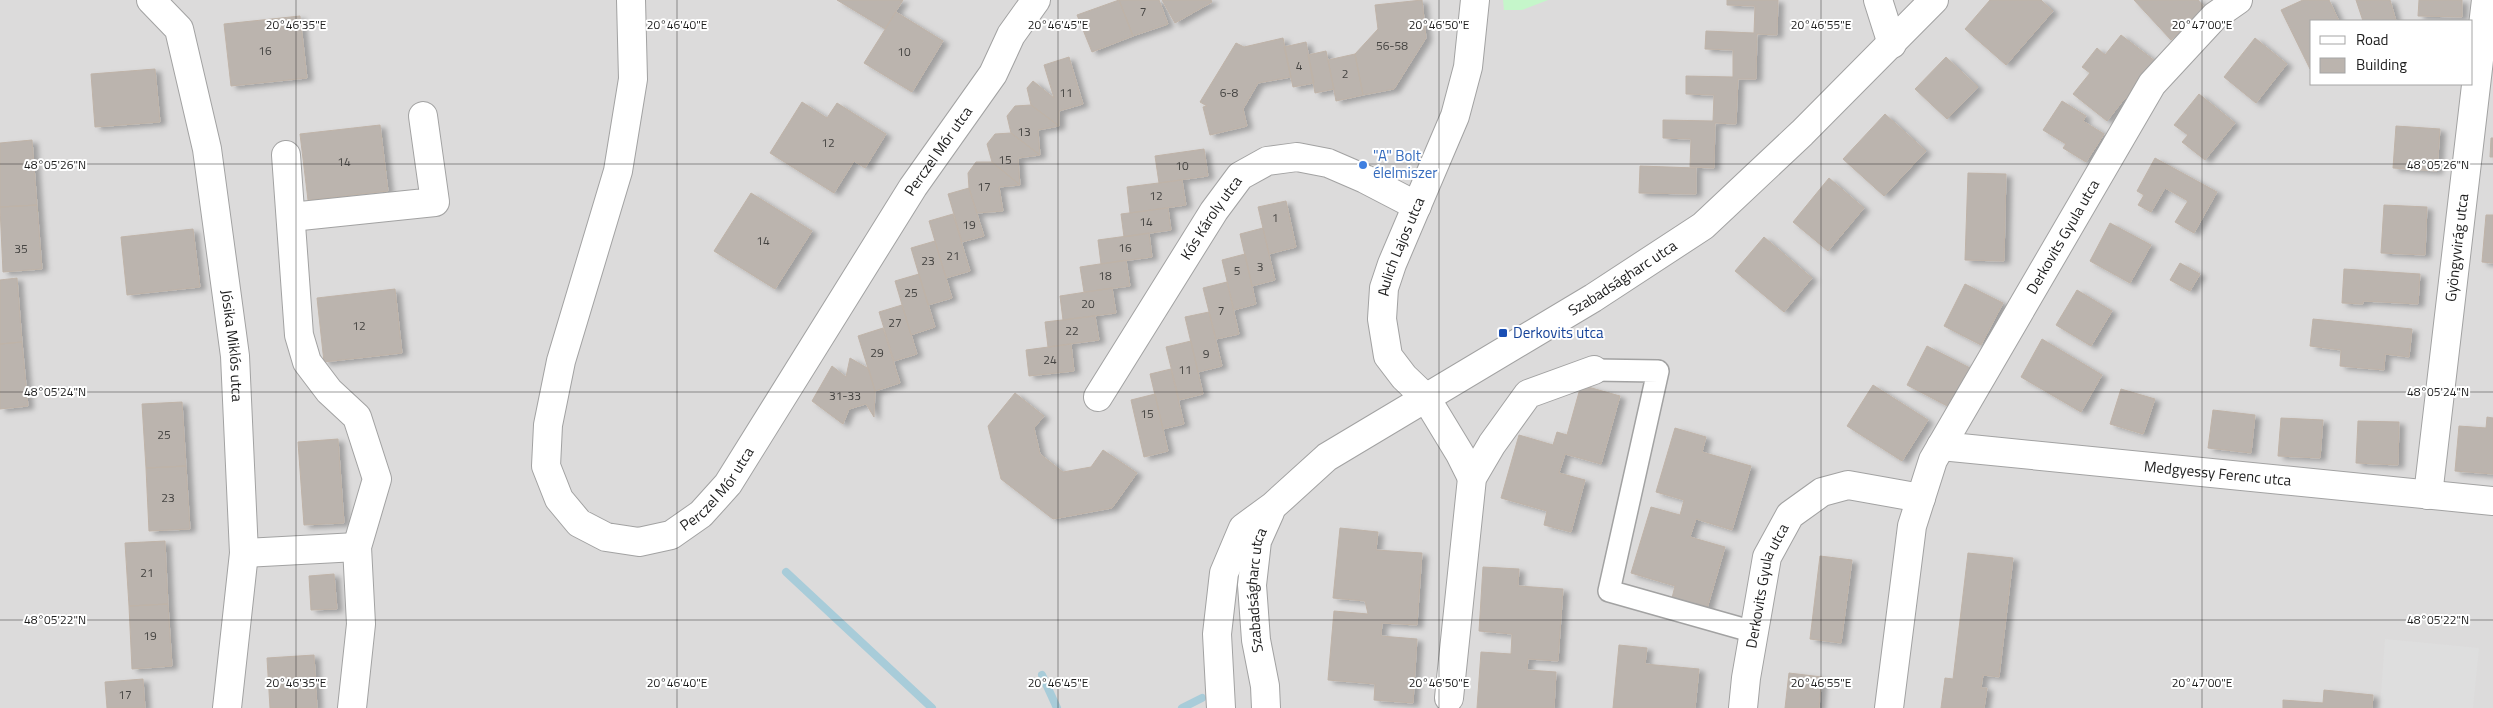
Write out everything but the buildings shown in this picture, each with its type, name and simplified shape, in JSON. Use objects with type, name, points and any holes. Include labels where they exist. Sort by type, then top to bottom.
[{"type":"street","name":"Jósika Miklós utca","points":[[151,0],[178,29],[207,149],[235,356],[244,552],[227,708]]},
{"type":"street","name":"Perczel Mór utca","points":[[631,0],[633,79],[618,172],[561,361],[548,426],[546,466],[559,499],[579,523],[606,537],[639,542],[671,535],[701,514],[728,484],[912,187],[993,74],[1011,35],[1036,0]]},
{"type":"street","name":"Aulich Lajos utca","points":[[1472,478],[1460,454],[1426,398],[1404,377],[1388,356],[1382,319],[1384,288],[1416,206],[1455,116],[1468,67],[1475,0]]},
{"type":"street","points":[[1878,0],[1892,44]]},
{"type":"street","name":"Szabadságharc utca","points":[[1221,708],[1217,634],[1224,573],[1243,528],[1273,506],[1327,457],[1593,298],[1703,226],[1892,44],[1934,0]]},
{"type":"street","name":"Derkovits Gyula utca","points":[[1889,708],[1912,526],[1933,460],[2152,84],[2215,16],[2238,0]]},
{"type":"street","name":"Gyöngyvirág utca","points":[[2428,495],[2486,0]]},
{"type":"street","points":[[290,217],[435,202],[423,116]]},
{"type":"street","points":[[286,155],[299,335],[307,362],[329,392],[358,417],[377,479],[357,547],[361,624],[352,708]]},
{"type":"street","name":"Kós Károly utca","points":[[1098,397],[1214,211],[1240,176],[1267,161],[1296,157],[1328,163],[1366,179],[1416,206]]},
{"type":"street","points":[[1450,698],[1472,478],[1492,444],[1528,394],[1594,370],[1658,371],[1609,591],[1754,632]]},
{"type":"street","name":"Medgyessy Ferenc utca","points":[[1941,446],[2493,501]]},
{"type":"street","name":"Derkovits Gyula utca","points":[[1743,708],[1767,557],[1790,515],[1822,492],[1848,485],[1921,498]]},
{"type":"street","name":"Szabadságharc utca","points":[[1266,708],[1265,686],[1256,640],[1252,585],[1257,541],[1273,506]]},
{"type":"street","points":[[244,552],[357,547]]},
{"type":"street","name":"Szabadságharc utca","points":[[1221,607],[1233,708]]},
{"type":"shaded area","points":[[0,0],[2493,0],[2493,708],[0,708]]},
{"type":"shaded area","points":[[2385,639],[2479,648],[2473,708],[2380,708]]},
{"type":"green space","points":[[1503,0],[1548,0],[1522,10],[1504,10]]},
{"type":"waterway","points":[[786,572],[932,708]]},
{"type":"waterway","points":[[1042,675],[1057,708]]},
{"type":"waterway","points":[[1182,708],[1202,698]]},
{"type":"place","name":"\"A\" Bolt élelmiszer","points":[[1363,165]]},
{"type":"place","name":"Derkovits utca","points":[[1503,333]]}]
